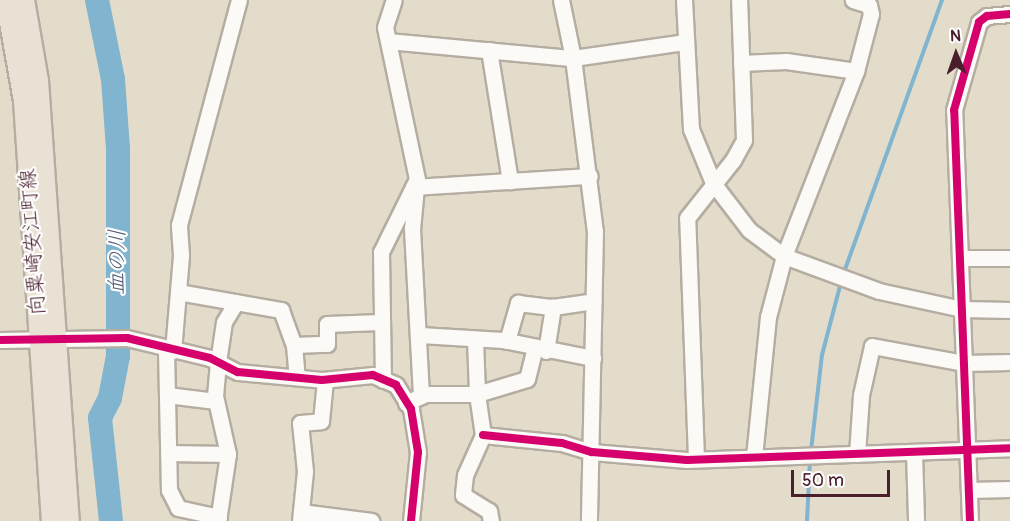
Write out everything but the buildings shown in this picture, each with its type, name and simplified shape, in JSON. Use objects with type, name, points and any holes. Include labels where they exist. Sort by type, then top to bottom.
[{"type":"main road","name":"向粟崎安江町線","points":[[6,0],[24,101],[69,521]]},
{"type":"main road","name":"向粟崎安江町線","points":[[24,0],[38,81],[52,521]]},
{"type":"street","points":[[236,302],[224,322],[218,362],[216,401],[228,454],[218,519],[178,508],[169,490],[167,395],[178,292],[179,225],[238,0]]},
{"type":"street","points":[[383,380],[380,322],[381,252],[417,179],[414,153],[385,27],[394,0]]},
{"type":"street","points":[[561,0],[573,58],[590,176],[595,231],[589,521]]},
{"type":"street","points":[[684,0],[691,129],[713,183],[749,230],[784,256],[879,291],[962,309],[1010,310]]},
{"type":"street","points":[[696,458],[687,218],[733,160],[744,140],[739,0]]},
{"type":"street","points":[[754,457],[768,317],[784,256],[856,71],[872,14],[869,5],[853,0]]},
{"type":"street","points":[[970,521],[954,110],[979,22],[987,16],[1010,14]]},
{"type":"street","points":[[388,42],[573,58],[686,42]]},
{"type":"street","points":[[489,50],[510,181]]},
{"type":"street","points":[[741,63],[786,61],[856,71]]},
{"type":"street","points":[[414,187],[590,176]]},
{"type":"street","points":[[414,187],[413,239],[420,335],[421,396]]},
{"type":"street","points":[[960,258],[1010,258]]},
{"type":"street","points":[[178,292],[280,310],[294,345],[297,377]]},
{"type":"street","points":[[507,341],[518,303],[553,307],[594,301]]},
{"type":"street","points":[[406,403],[421,396],[477,394],[527,379],[541,350],[553,307]]},
{"type":"street","points":[[294,345],[327,344],[327,324],[380,322]]},
{"type":"street","points":[[420,335],[507,341],[541,350],[593,358]]},
{"type":"street","points":[[0,340],[117,338],[218,362],[238,372],[325,380],[374,375],[396,385],[406,403],[418,452],[411,521]]},
{"type":"street","points":[[475,339],[477,394],[483,435],[465,476],[463,495],[489,511],[491,521]]},
{"type":"street","points":[[857,454],[861,395],[872,346],[964,363],[1010,362]]},
{"type":"street","points":[[325,380],[321,421],[300,423],[305,471],[301,517],[371,521]]},
{"type":"street","points":[[167,395],[216,401]]},
{"type":"street","points":[[483,435],[562,443],[591,452],[696,458],[1010,448]]},
{"type":"street","points":[[914,452],[916,521]]},
{"type":"street","points":[[168,453],[228,454]]},
{"type":"street","points":[[969,490],[1010,489]]},
{"type":"waterway","name":"血の川","points":[[97,0],[113,79],[118,149],[118,356],[110,398],[100,418],[111,521]]},
{"type":"waterway","points":[[843,275],[942,0]]},
{"type":"waterway","points":[[811,451],[822,355],[841,282]]},
{"type":"waterway","points":[[807,521],[810,459]]},
{"type":"cycle path","points":[[970,521],[954,110],[979,22],[987,16],[1010,14]]},
{"type":"cycle path","points":[[0,340],[127,338],[210,358],[238,372],[322,380],[373,375],[396,385],[411,409],[418,452],[411,521]]},
{"type":"cycle path","points":[[483,435],[562,443],[592,452],[687,460],[1010,448]]}]
